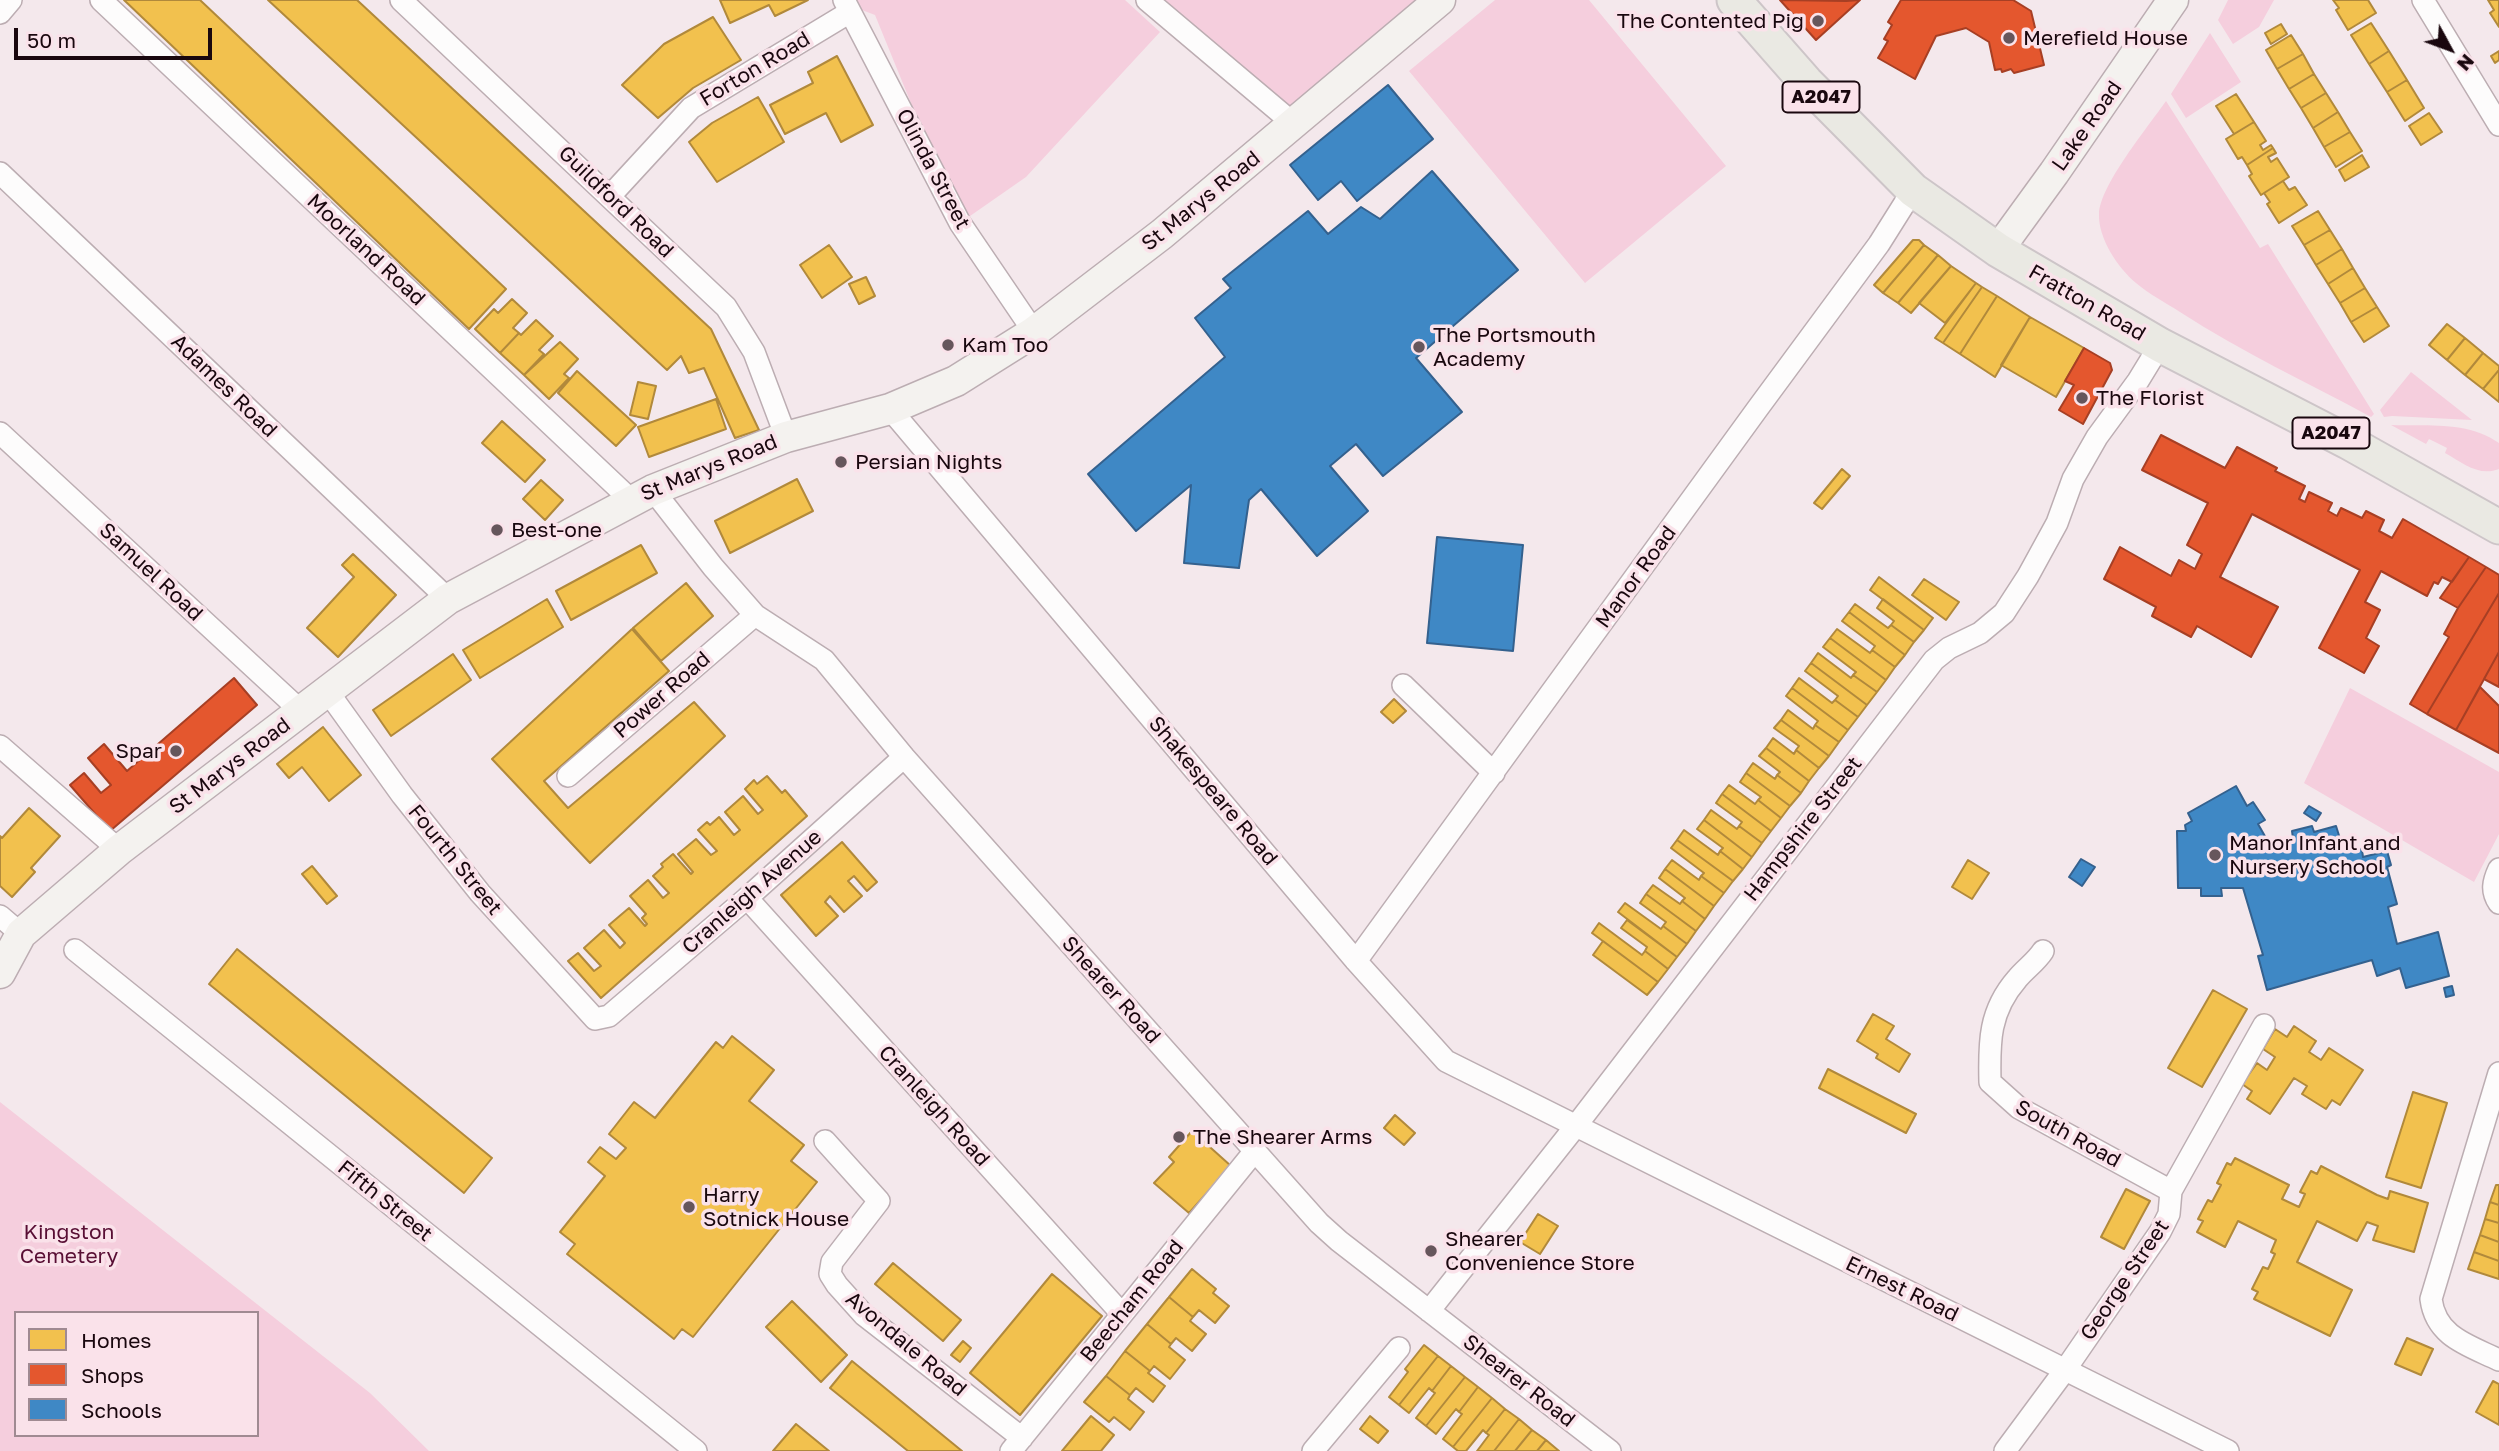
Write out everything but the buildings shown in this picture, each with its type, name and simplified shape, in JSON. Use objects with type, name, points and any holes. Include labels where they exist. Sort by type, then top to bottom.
[{"type":"main road","name":"Fratton Road","points":[[1734,0],[1806,82],[1913,190],[1998,250],[2160,345],[2348,442],[2499,527]]},
{"type":"street","points":[[0,13],[11,0]]},
{"type":"street","name":"Moorland Road","points":[[101,0],[642,495]]},
{"type":"street","name":"Guildford Road","points":[[401,0],[726,307],[754,352],[786,437]]},
{"type":"street","points":[[1147,0],[1294,124]]},
{"type":"street","name":"St Marys Road","points":[[0,973],[11,925],[119,850],[448,599],[642,495],[786,437],[890,409],[956,382],[1034,332],[1162,234],[1440,0]]},
{"type":"street","name":"Lake Road","points":[[1998,250],[2173,0]]},
{"type":"street","points":[[2423,0],[2499,125]]},
{"type":"street","name":"Forton Road","points":[[610,196],[691,108],[847,6]]},
{"type":"street","name":"Olinda Street","points":[[847,6],[960,223],[1034,332]]},
{"type":"street","name":"Adames Road","points":[[0,173],[448,599]]},
{"type":"street","name":"Manor Road","points":[[1356,961],[1880,244],[1913,190]]},
{"type":"street","name":"Hampshire Street","points":[[1429,1311],[1575,1127],[1934,660],[1949,648],[1980,633],[2004,613],[2057,523],[2073,479],[2091,448],[2160,345]]},
{"type":"street","name":"Shakespeare Road","points":[[890,409],[1356,961],[1446,1061],[1575,1127]]},
{"type":"street","name":"Samuel Road","points":[[0,433],[302,712]]},
{"type":"street","name":"Shearer Road","points":[[642,495],[713,567],[755,615],[824,660],[904,757],[1319,1223],[1609,1451]]},
{"type":"street","name":"Power Road","points":[[568,776],[755,615]]},
{"type":"street","points":[[1404,685],[1494,773]]},
{"type":"street","name":"Fourth Street","points":[[328,692],[402,795],[480,894],[595,1019]]},
{"type":"street","points":[[0,746],[119,850]]},
{"type":"street","name":"Cranleigh Avenue","points":[[595,1019],[609,1016],[747,898],[904,757]]},
{"type":"street","points":[[2499,869],[2493,881],[2495,897],[2499,903]]},
{"type":"street","name":"Cranleigh Road","points":[[747,898],[1121,1313]]},
{"type":"street","name":"Fifth Street","points":[[75,950],[696,1451]]},
{"type":"street","name":"South Road","points":[[2043,951],[2016,980],[1997,1008],[1989,1041],[1990,1082],[2019,1108],[2171,1191]]},
{"type":"street","name":"George Street","points":[[2005,1451],[2065,1370],[2160,1232],[2169,1214],[2171,1191],[2264,1025]]},
{"type":"street","points":[[2499,1073],[2431,1299],[2433,1314],[2441,1327],[2455,1338],[2499,1360]]},
{"type":"street","name":"Ernest Road","points":[[1575,1127],[2228,1451]]},
{"type":"street","name":"Avondale Road","points":[[825,1141],[879,1202],[832,1262],[830,1274],[864,1315],[1016,1444]]},
{"type":"street","name":"Beecham Road","points":[[1016,1444],[1254,1152]]},
{"type":"street","points":[[1313,1451],[1399,1348]]},
{"type":"green space","points":[[845,0],[1125,0],[1160,32],[1026,177],[960,223],[875,15],[846,4]]},
{"type":"green space","points":[[1147,0],[1440,0],[1294,124]]},
{"type":"green space","points":[[1495,0],[1589,0],[1726,166],[1585,283],[1409,71]]},
{"type":"green space","points":[[2228,0],[2274,0],[2259,27],[2233,44],[2218,20]]},
{"type":"green space","points":[[2210,33],[2241,82],[2186,118],[2171,94]]},
{"type":"green space","points":[[2166,101],[2260,248],[2268,244],[2374,414],[2371,417],[2203,327],[2141,287],[2116,261],[2102,233],[2099,214],[2101,202],[2116,172]]},
{"type":"green space","points":[[2411,372],[2472,420],[2384,417],[2380,410]]},
{"type":"green space","points":[[2391,425],[2447,426],[2487,436],[2499,443],[2499,469],[2485,471],[2471,468],[2445,453],[2447,448],[2429,439],[2426,444]]},
{"type":"green space","points":[[2350,688],[2499,772],[2499,834],[2474,882],[2304,783]]},
{"type":"green space","name":"Kingston Cemetery","points":[[0,1102],[370,1393],[429,1451],[0,1451]]},
{"type":"place","name":"The Contented Pig","points":[[1818,21]]},
{"type":"place","name":"Merefield House","points":[[2009,38]]},
{"type":"place","name":"Kam Too","points":[[948,345]]},
{"type":"place","name":"The Portsmouth Academy","points":[[1419,347]]},
{"type":"place","name":"The Florist","points":[[2082,398]]},
{"type":"place","name":"Persian Nights","points":[[841,462]]},
{"type":"place","name":"Best-one","points":[[497,530]]},
{"type":"place","name":"Spar","points":[[176,751]]},
{"type":"place","name":"Manor Infant and Nursery School","points":[[2215,855]]},
{"type":"place","name":"The Shearer Arms","points":[[1179,1137]]},
{"type":"place","name":"Harry Sotnick House","points":[[689,1207]]},
{"type":"place","name":"Shearer Convenience Store","points":[[1431,1251]]}]
